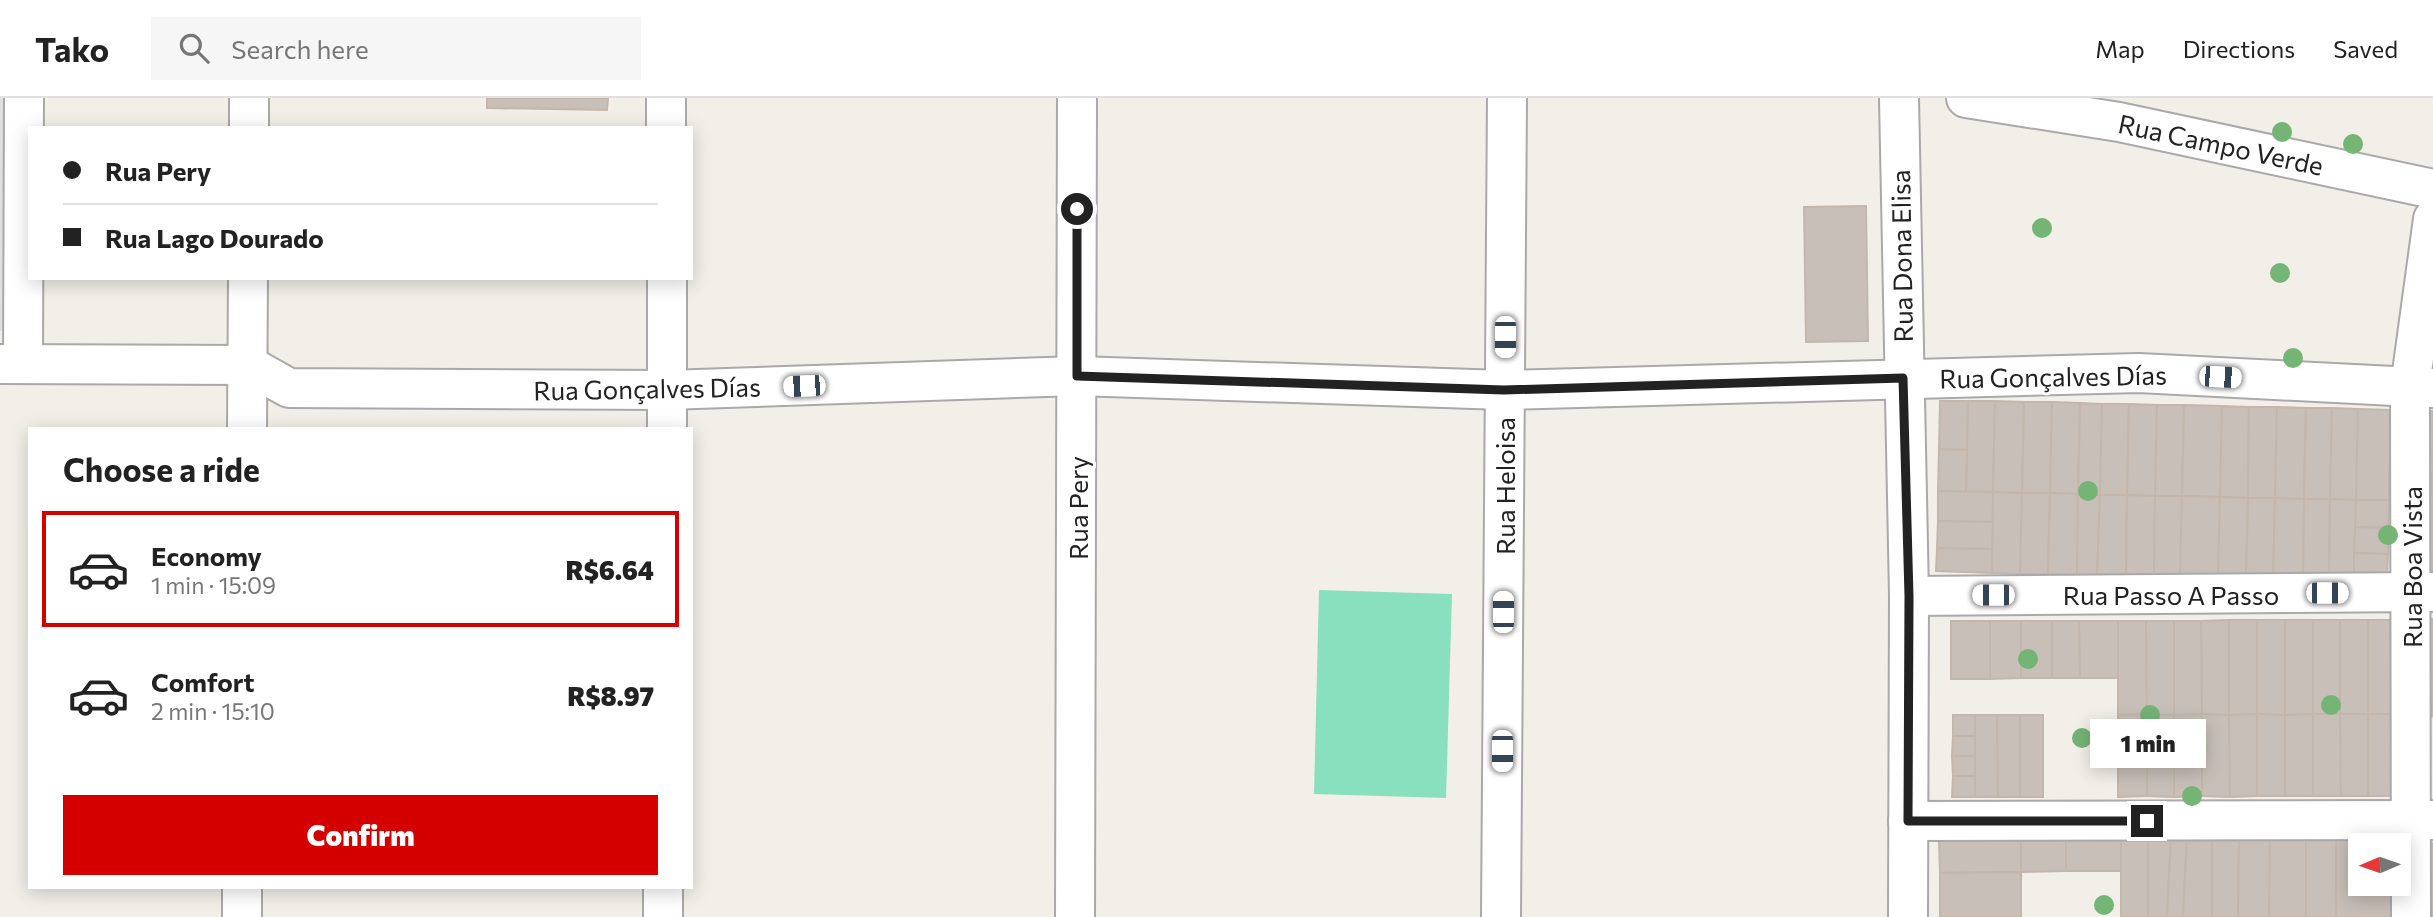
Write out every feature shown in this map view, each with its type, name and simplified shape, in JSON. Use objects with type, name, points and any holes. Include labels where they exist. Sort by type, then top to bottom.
[{"type":"street","points":[[11,364],[24,98]]},
{"type":"street","points":[[249,98],[249,126]]},
{"type":"street","points":[[666,98],[666,126]]},
{"type":"street","name":"Rua Pery","points":[[1075,917],[1077,98]]},
{"type":"street","name":"Rua Heloisa","points":[[1501,917],[1507,98]]},
{"type":"street","name":"Rua Dona Elisa","points":[[1899,98],[1909,596],[1908,917]]},
{"type":"street","name":"Rua Campo Verde","points":[[1966,98],[2122,110],[2433,189]]},
{"type":"street","name":"Rua Boa Vista","points":[[2412,917],[2423,820],[2422,387],[2433,219]]},
{"type":"street","points":[[247,427],[248,280]]},
{"type":"street","points":[[667,280],[667,427]]},
{"type":"street","name":"Rua Gonçalves Días","points":[[11,364],[247,365],[289,388],[667,390],[1077,376],[1504,390],[2139,373],[2422,387]]},
{"type":"street","name":"Rua Passo A Passo","points":[[1909,596],[2422,592]]},
{"type":"street","points":[[1908,821],[2423,820]]},
{"type":"street","points":[[242,889],[242,917]]},
{"type":"street","points":[[663,889],[663,917]]},
{"type":"shaded area","points":[[0,98],[14,98],[14,331],[0,331]]},
{"type":"green space","points":[[1319,590],[1452,594],[1446,798],[1314,794]]},
{"type":"building","points":[[487,98],[608,98],[607,110],[487,108]]},
{"type":"building","points":[[1866,206],[1868,341],[1806,342],[1804,207]]},
{"type":"building","points":[[1940,401],[1968,401],[1967,450],[1939,449]]},
{"type":"building","points":[[1968,401],[1995,401],[1993,492],[1966,492]]},
{"type":"building","points":[[1995,401],[2024,402],[2022,493],[1993,492]]},
{"type":"building","points":[[2024,402],[2052,402],[2050,493],[2022,493]]},
{"type":"building","points":[[2052,402],[2080,403],[2078,494],[2050,493]]},
{"type":"building","points":[[2080,403],[2102,404],[2100,495],[2078,494]]},
{"type":"building","points":[[2102,404],[2129,404],[2127,495],[2100,495]]},
{"type":"building","points":[[2129,404],[2157,405],[2155,496],[2127,495]]},
{"type":"building","points":[[2157,405],[2184,405],[2182,496],[2155,496]]},
{"type":"building","points":[[2184,405],[2222,406],[2220,497],[2182,496]]},
{"type":"building","points":[[2222,406],[2249,407],[2248,498],[2220,497]]},
{"type":"building","points":[[2249,407],[2277,407],[2275,498],[2248,498]]},
{"type":"building","points":[[2277,407],[2306,408],[2304,499],[2275,498]]},
{"type":"building","points":[[2306,408],[2332,408],[2330,499],[2304,499]]},
{"type":"building","points":[[2332,408],[2358,409],[2356,500],[2330,499]]},
{"type":"building","points":[[2358,409],[2391,410],[2389,500],[2356,500]]},
{"type":"building","points":[[2429,411],[2433,411],[2433,493],[2429,493]]},
{"type":"building","points":[[1939,449],[1967,450],[1966,492],[1938,491]]},
{"type":"building","points":[[1938,491],[1993,492],[1993,522],[1938,521]]},
{"type":"building","points":[[1993,492],[2022,493],[2020,574],[1992,573]]},
{"type":"building","points":[[2022,493],[2050,493],[2048,574],[2020,574]]},
{"type":"building","points":[[2050,493],[2078,494],[2077,575],[2048,574]]},
{"type":"building","points":[[2429,493],[2433,493],[2433,586],[2429,587]]},
{"type":"building","points":[[2078,494],[2100,495],[2097,575],[2077,575]]},
{"type":"building","points":[[2100,495],[2127,495],[2126,576],[2097,575]]},
{"type":"building","points":[[2127,495],[2155,496],[2154,576],[2126,576]]},
{"type":"building","points":[[2155,496],[2182,496],[2180,577],[2154,576]]},
{"type":"building","points":[[2182,496],[2220,497],[2218,577],[2180,577]]},
{"type":"building","points":[[2220,497],[2248,498],[2246,578],[2218,577]]},
{"type":"building","points":[[2248,498],[2275,498],[2273,579],[2246,578]]},
{"type":"building","points":[[2275,498],[2304,499],[2303,580],[2273,579]]},
{"type":"building","points":[[2304,499],[2330,499],[2329,580],[2303,580]]},
{"type":"building","points":[[2330,499],[2356,500],[2354,580],[2329,580]]},
{"type":"building","points":[[2356,500],[2389,500],[2388,528],[2355,527]]},
{"type":"building","points":[[1938,521],[1993,522],[1992,549],[1937,548]]},
{"type":"building","points":[[2355,527],[2388,528],[2388,554],[2354,553]]},
{"type":"building","points":[[1937,548],[1992,549],[1992,573],[1936,571]]},
{"type":"building","points":[[2354,553],[2388,554],[2387,581],[2354,580]]},
{"type":"building","points":[[2429,619],[2433,619],[2431,717]]},
{"type":"building","points":[[2229,620],[2229,715],[2202,714],[2201,621]]},
{"type":"building","points":[[2229,620],[2257,620],[2257,714],[2229,715]]},
{"type":"building","points":[[2257,620],[2285,620],[2285,715],[2257,714]]},
{"type":"building","points":[[2285,620],[2313,620],[2313,714],[2285,715]]},
{"type":"building","points":[[2313,620],[2340,620],[2340,714],[2313,714]]},
{"type":"building","points":[[2340,620],[2368,620],[2368,714],[2340,714]]},
{"type":"building","points":[[2368,620],[2395,620],[2395,714],[2368,714]]},
{"type":"building","points":[[1951,621],[1990,621],[1990,679],[1951,679]]},
{"type":"building","points":[[1990,621],[2021,621],[2021,678],[1990,679]]},
{"type":"building","points":[[2021,621],[2052,621],[2052,678],[2021,678]]},
{"type":"building","points":[[2052,621],[2079,621],[2080,678],[2052,678]]},
{"type":"building","points":[[2079,621],[2118,621],[2118,678],[2080,678]]},
{"type":"building","points":[[2118,621],[2146,621],[2147,714],[2118,715]]},
{"type":"building","points":[[2146,621],[2174,621],[2174,715],[2147,714]]},
{"type":"building","points":[[2174,621],[2201,621],[2202,714],[2174,715]]},
{"type":"building","points":[[2147,714],[2147,796],[2118,797],[2118,715]]},
{"type":"building","points":[[2147,714],[2174,715],[2174,797],[2147,796]]},
{"type":"building","points":[[2202,714],[2202,796],[2174,797],[2174,715]]},
{"type":"building","points":[[2202,714],[2229,715],[2230,797],[2202,796]]},
{"type":"building","points":[[2257,714],[2257,796],[2230,797],[2229,715]]},
{"type":"building","points":[[2257,714],[2285,715],[2285,796],[2257,796]]},
{"type":"building","points":[[2313,714],[2313,796],[2285,796],[2285,715]]},
{"type":"building","points":[[2313,714],[2340,714],[2341,796],[2313,796]]},
{"type":"building","points":[[2340,714],[2368,714],[2368,796],[2341,796]]},
{"type":"building","points":[[2368,714],[2395,714],[2396,796],[2368,796]]},
{"type":"building","points":[[1953,715],[1975,715],[1975,736],[1953,736]]},
{"type":"building","points":[[1975,715],[1997,715],[1998,797],[1975,797]]},
{"type":"building","points":[[1997,715],[2020,715],[2020,797],[1998,797]]},
{"type":"building","points":[[2020,715],[2043,715],[2043,797],[2020,797]]},
{"type":"building","points":[[1953,736],[1975,736],[1975,756],[1952,756]]},
{"type":"building","points":[[1952,756],[1975,756],[1975,776],[1953,776]]},
{"type":"building","points":[[1953,776],[1975,776],[1975,797],[1952,797]]},
{"type":"building","points":[[2148,837],[2148,917],[2121,917],[2121,838]]},
{"type":"building","points":[[2148,837],[2171,838],[2167,917],[2148,917]]},
{"type":"building","points":[[2066,838],[2066,871],[2021,872],[2021,839]]},
{"type":"building","points":[[2066,838],[2121,838],[2121,871],[2066,871]]},
{"type":"building","points":[[2171,838],[2187,838],[2183,917],[2167,917]]},
{"type":"building","points":[[2187,838],[2212,838],[2212,917],[2183,917]]},
{"type":"building","points":[[2212,838],[2239,839],[2238,917],[2212,917]]},
{"type":"building","points":[[2021,839],[2021,872],[1940,873],[1939,840]]},
{"type":"building","points":[[2239,839],[2270,839],[2269,917],[2238,917]]},
{"type":"building","points":[[2270,839],[2306,840],[2306,917],[2269,917]]},
{"type":"building","points":[[2306,840],[2336,840],[2336,917],[2306,917]]},
{"type":"building","points":[[2336,840],[2348,840],[2348,896],[2394,896],[2394,917],[2336,917]]},
{"type":"building","points":[[2433,843],[2433,917],[2427,917],[2425,844]]},
{"type":"building","points":[[2021,872],[2021,917],[1940,917],[1940,873]]},
{"type":"route","points":[[1077,209],[1077,376],[1504,390],[1903,378],[1909,596],[1908,821],[2147,821]]}]
